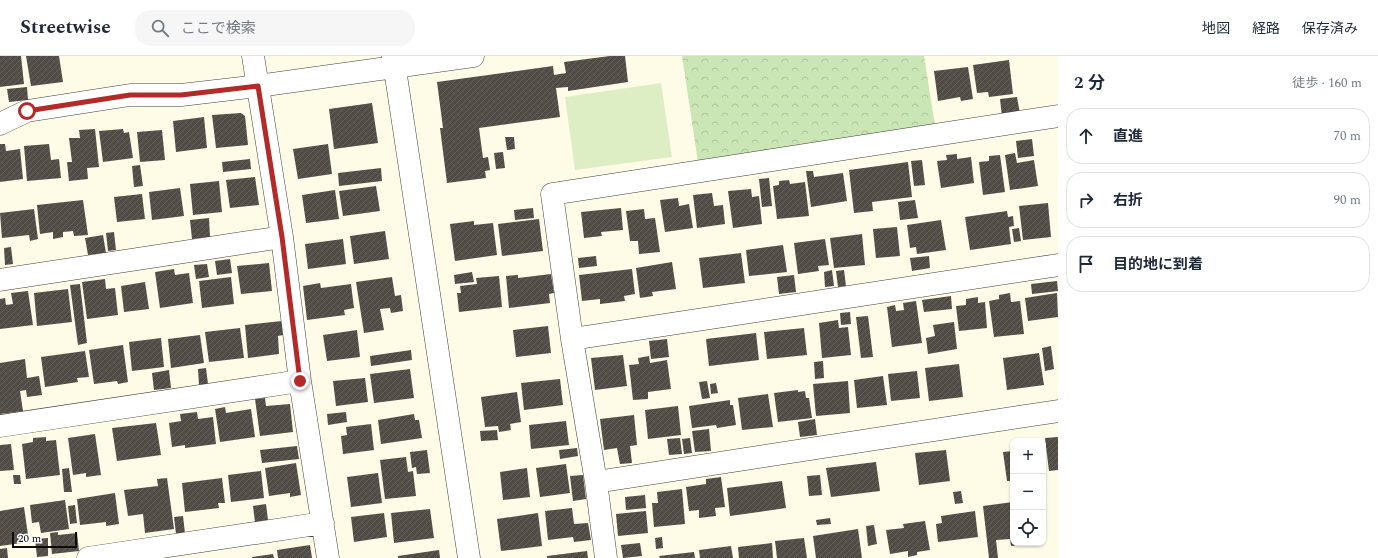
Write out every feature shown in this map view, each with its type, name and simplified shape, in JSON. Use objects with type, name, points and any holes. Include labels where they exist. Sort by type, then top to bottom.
[{"type":"street","points":[[253,56],[282,237],[300,381],[328,558]]},
{"type":"street","points":[[0,124],[27,111],[130,95],[181,95],[258,86],[394,61],[473,56]]},
{"type":"street","points":[[394,61],[469,558]]},
{"type":"street","points":[[606,558],[596,482],[572,339],[552,194],[1058,116]]},
{"type":"street","points":[[0,280],[282,237]]},
{"type":"street","points":[[572,339],[1058,264]]},
{"type":"street","points":[[0,426],[300,381]]},
{"type":"street","points":[[596,482],[1058,410]]},
{"type":"street","points":[[88,558],[323,523]]},
{"type":"green space","points":[[682,56],[924,56],[935,126],[698,162]]},
{"type":"green space","points":[[661,83],[672,157],[575,170],[565,97]]},
{"type":"building","points":[[0,56],[21,56],[24,84],[0,87]]},
{"type":"building","points":[[26,56],[59,56],[63,82],[31,86]]},
{"type":"building","points":[[610,56],[625,56],[628,82],[568,91],[568,87],[556,88],[560,117],[479,128],[483,158],[488,157],[490,170],[485,171],[486,178],[447,183],[440,128],[443,128],[437,82],[553,66],[554,75],[566,73],[564,62]]},
{"type":"building","points":[[1009,60],[1013,94],[989,97],[988,92],[977,93],[973,65]]},
{"type":"building","points":[[968,67],[973,99],[961,101],[960,97],[938,101],[934,71]]},
{"type":"building","points":[[27,87],[28,100],[9,102],[7,89]]},
{"type":"building","points":[[1017,97],[1020,114],[1002,117],[1000,99]]},
{"type":"building","points":[[372,103],[378,143],[334,149],[329,109]]},
{"type":"building","points":[[241,113],[245,116],[248,145],[216,148],[212,115]]},
{"type":"building","points":[[204,117],[207,148],[176,152],[173,121]]},
{"type":"building","points":[[95,129],[99,167],[87,168],[88,179],[69,181],[67,162],[72,162],[69,138],[80,138],[79,130]]},
{"type":"building","points":[[123,129],[124,133],[129,132],[133,158],[103,162],[99,131]]},
{"type":"building","points":[[162,130],[165,160],[140,162],[137,132]]},
{"type":"building","points":[[505,137],[514,137],[515,149],[507,150]]},
{"type":"building","points":[[1032,139],[1034,156],[1018,158],[1016,141]]},
{"type":"building","points":[[0,144],[5,144],[6,151],[20,149],[23,179],[0,182]]},
{"type":"building","points":[[49,144],[51,160],[59,159],[61,178],[27,181],[24,146]]},
{"type":"building","points":[[328,144],[332,174],[298,179],[293,149]]},
{"type":"building","points":[[503,152],[505,168],[496,169],[494,153]]},
{"type":"building","points":[[1015,153],[1017,163],[1034,160],[1038,186],[1010,190],[1005,155]]},
{"type":"building","points":[[957,154],[957,159],[971,157],[974,183],[941,188],[937,161],[947,160],[946,155]]},
{"type":"building","points":[[1000,155],[1005,192],[983,195],[979,162],[989,161],[989,156]]},
{"type":"building","points":[[250,159],[251,169],[223,172],[222,162]]},
{"type":"building","points":[[922,160],[925,185],[914,186],[911,161]]},
{"type":"building","points":[[908,162],[912,197],[872,202],[873,211],[854,213],[849,170]]},
{"type":"building","points":[[140,165],[143,186],[134,187],[132,166]]},
{"type":"building","points":[[381,168],[382,181],[339,186],[338,173]]},
{"type":"building","points":[[806,171],[813,171],[814,177],[843,173],[847,201],[811,207]]},
{"type":"building","points":[[255,177],[259,205],[230,208],[226,180]]},
{"type":"building","points":[[769,178],[772,206],[762,207],[759,179]]},
{"type":"building","points":[[789,180],[790,184],[805,182],[809,216],[777,219],[773,186],[779,185],[779,181]]},
{"type":"building","points":[[219,181],[222,212],[193,215],[190,184]]},
{"type":"building","points":[[376,186],[380,211],[343,216],[339,191]]},
{"type":"building","points":[[180,188],[184,216],[152,220],[149,192]]},
{"type":"building","points":[[751,189],[752,197],[759,196],[762,224],[733,228],[728,191]]},
{"type":"building","points":[[335,190],[339,219],[306,223],[302,195]]},
{"type":"building","points":[[712,193],[714,206],[723,205],[725,224],[697,228],[693,195]]},
{"type":"building","points":[[142,194],[145,219],[117,222],[114,197]]},
{"type":"building","points":[[678,198],[679,206],[689,204],[693,228],[665,232],[660,200]]},
{"type":"building","points":[[83,200],[88,235],[74,236],[73,231],[63,232],[63,237],[53,239],[53,232],[40,234],[37,205]]},
{"type":"building","points":[[915,200],[918,218],[900,220],[898,202]]},
{"type":"building","points":[[1048,203],[1051,237],[1023,240],[1019,206]]},
{"type":"building","points":[[533,208],[534,218],[515,220],[514,210]]},
{"type":"building","points":[[621,208],[623,230],[601,232],[602,236],[584,238],[581,212]]},
{"type":"building","points":[[34,209],[38,239],[30,241],[29,235],[2,238],[0,213]]},
{"type":"building","points":[[644,209],[645,219],[655,218],[660,252],[639,254],[638,241],[630,241],[626,211]]},
{"type":"building","points":[[1007,211],[1008,217],[1013,216],[1014,226],[1009,227],[1011,244],[970,250],[965,217]]},
{"type":"building","points":[[209,218],[210,237],[192,239],[190,220]]},
{"type":"building","points":[[539,219],[543,251],[502,256],[498,224]]},
{"type":"building","points":[[941,220],[946,250],[917,254],[916,247],[910,248],[907,225]]},
{"type":"building","points":[[474,221],[474,225],[493,223],[497,255],[455,261],[450,224]]},
{"type":"building","points":[[897,227],[900,256],[876,258],[873,229]]},
{"type":"building","points":[[1019,228],[1021,241],[1014,242],[1012,229]]},
{"type":"building","points":[[385,231],[389,259],[354,264],[350,236]]},
{"type":"building","points":[[114,232],[116,250],[108,251],[106,233]]},
{"type":"building","points":[[862,234],[865,265],[834,268],[830,238]]},
{"type":"building","points":[[103,235],[106,253],[88,255],[85,238]]},
{"type":"building","points":[[343,239],[346,264],[308,269],[305,244]]},
{"type":"building","points":[[825,239],[829,265],[818,266],[819,271],[798,274],[794,243]]},
{"type":"building","points":[[783,245],[787,272],[749,276],[746,250]]},
{"type":"building","points":[[11,247],[13,264],[5,265],[4,248]]},
{"type":"building","points":[[741,253],[745,283],[703,288],[699,258]]},
{"type":"building","points":[[596,256],[597,266],[579,268],[578,258]]},
{"type":"building","points":[[929,256],[930,268],[912,271],[910,258]]},
{"type":"building","points":[[230,259],[232,273],[217,275],[215,261]]},
{"type":"building","points":[[672,262],[676,289],[652,292],[653,296],[640,298],[636,268]]},
{"type":"building","points":[[269,263],[272,291],[241,294],[237,266]]},
{"type":"building","points":[[207,264],[209,277],[196,279],[194,265]]},
{"type":"building","points":[[174,269],[175,275],[189,273],[193,303],[160,308],[155,272]]},
{"type":"building","points":[[632,269],[635,294],[624,296],[625,301],[600,304],[600,299],[582,301],[579,275]]},
{"type":"building","points":[[832,270],[834,286],[825,287],[824,272]]},
{"type":"building","points":[[844,270],[846,286],[838,287],[836,271]]},
{"type":"building","points":[[472,272],[474,282],[455,284],[454,275]]},
{"type":"building","points":[[551,274],[554,293],[549,294],[550,303],[509,308],[506,276],[518,275],[518,278]]},
{"type":"building","points":[[794,275],[796,292],[779,294],[777,277]]},
{"type":"building","points":[[499,276],[502,307],[459,312],[457,293],[461,293],[460,286],[477,284],[476,278]]},
{"type":"building","points":[[231,277],[234,304],[202,308],[199,281]]},
{"type":"building","points":[[392,277],[395,296],[401,295],[403,311],[391,313],[390,308],[380,309],[384,330],[364,333],[356,282]]},
{"type":"building","points":[[105,279],[106,289],[115,288],[118,315],[87,319],[82,282]]},
{"type":"building","points":[[1057,281],[1058,291],[1032,294],[1031,284]]},
{"type":"building","points":[[145,282],[149,309],[124,312],[121,286]]},
{"type":"building","points":[[320,283],[321,288],[351,284],[354,308],[344,310],[345,315],[307,320],[303,286]]},
{"type":"building","points":[[80,284],[87,343],[78,345],[70,285]]},
{"type":"building","points":[[68,289],[72,322],[37,326],[34,293]]},
{"type":"building","points":[[28,291],[33,325],[0,329],[0,299],[5,298],[6,305],[13,304],[11,293]]},
{"type":"building","points":[[1010,293],[1011,302],[1020,301],[1024,334],[994,337],[989,301],[999,299],[999,295]]},
{"type":"building","points":[[1057,293],[1058,317],[1028,321],[1025,298]]},
{"type":"building","points":[[951,296],[952,309],[924,312],[922,300]]},
{"type":"building","points":[[978,297],[978,303],[985,302],[987,328],[959,331],[956,306],[966,305],[966,299]]},
{"type":"building","points":[[916,301],[922,343],[892,347],[887,307],[895,305],[896,311],[904,310],[903,303]]},
{"type":"building","points":[[850,312],[851,324],[841,325],[840,313]]},
{"type":"building","points":[[868,316],[873,357],[861,358],[856,317]]},
{"type":"building","points":[[838,320],[839,328],[848,327],[851,355],[822,358],[819,323]]},
{"type":"building","points":[[282,321],[283,335],[278,336],[279,354],[248,358],[245,325]]},
{"type":"building","points":[[954,322],[957,349],[928,354],[926,338],[935,336],[933,325]]},
{"type":"building","points":[[548,326],[551,353],[516,357],[513,330]]},
{"type":"building","points":[[240,328],[244,358],[209,362],[205,332]]},
{"type":"building","points":[[804,328],[807,355],[767,359],[764,332]]},
{"type":"building","points":[[357,330],[360,357],[327,361],[323,335]]},
{"type":"building","points":[[756,333],[759,360],[709,366],[706,339]]},
{"type":"building","points":[[200,335],[204,363],[171,368],[168,339]]},
{"type":"building","points":[[161,338],[164,367],[132,371],[129,342]]},
{"type":"building","points":[[667,339],[669,357],[651,359],[649,341]]},
{"type":"building","points":[[123,345],[128,382],[118,384],[117,381],[94,384],[89,350]]},
{"type":"building","points":[[1051,346],[1054,369],[1045,371],[1042,348]]},
{"type":"building","points":[[411,350],[412,360],[371,366],[370,356]]},
{"type":"building","points":[[85,351],[89,377],[77,378],[78,382],[45,387],[41,357]]},
{"type":"building","points":[[1039,353],[1044,385],[1007,390],[1003,358]]},
{"type":"building","points":[[623,355],[627,386],[595,390],[591,358]]},
{"type":"building","points":[[649,356],[650,363],[667,360],[671,389],[648,392],[648,399],[633,400],[629,365],[639,364],[638,358]]},
{"type":"building","points":[[25,359],[27,378],[39,376],[42,395],[27,397],[26,390],[20,391],[23,411],[0,414],[0,363]]},
{"type":"building","points":[[823,361],[824,378],[815,379],[814,362]]},
{"type":"building","points":[[959,364],[963,397],[929,401],[925,368]]},
{"type":"building","points":[[206,368],[208,384],[199,385],[198,369]]},
{"type":"building","points":[[410,369],[414,398],[374,403],[370,374]]},
{"type":"building","points":[[169,370],[171,388],[154,390],[152,373]]},
{"type":"building","points":[[917,371],[920,398],[891,401],[888,374]]},
{"type":"building","points":[[883,376],[887,405],[857,408],[854,380]]},
{"type":"building","points":[[365,378],[368,402],[336,406],[333,381]]},
{"type":"building","points":[[560,379],[563,405],[524,410],[521,383]]},
{"type":"building","points":[[707,381],[710,398],[702,399],[699,382]]},
{"type":"building","points":[[848,381],[850,413],[816,416],[813,384]]},
{"type":"building","points":[[716,383],[718,393],[711,394],[710,384]]},
{"type":"building","points":[[798,390],[798,392],[805,391],[806,398],[809,398],[812,418],[778,422],[774,393]]},
{"type":"building","points":[[517,392],[521,422],[510,424],[511,430],[499,432],[498,426],[485,427],[481,397]]},
{"type":"building","points":[[768,394],[773,427],[742,430],[738,398]]},
{"type":"building","points":[[265,398],[266,406],[290,404],[293,432],[260,436],[255,399]]},
{"type":"building","points":[[730,400],[730,405],[733,405],[736,425],[717,428],[716,425],[692,428],[689,406]]},
{"type":"building","points":[[678,406],[681,435],[648,439],[645,410]]},
{"type":"building","points":[[225,407],[226,413],[251,409],[255,437],[220,442],[215,409]]},
{"type":"building","points":[[197,412],[198,419],[213,417],[216,444],[185,448],[185,445],[172,447],[169,423],[181,421],[180,414]]},
{"type":"building","points":[[346,412],[347,422],[328,425],[327,414]]},
{"type":"building","points":[[414,414],[415,420],[419,420],[422,438],[381,444],[378,420]]},
{"type":"building","points":[[634,415],[637,445],[630,446],[632,463],[620,464],[617,448],[604,450],[600,419]]},
{"type":"building","points":[[815,419],[817,435],[800,437],[798,422]]},
{"type":"building","points":[[566,421],[569,445],[531,449],[529,425]]},
{"type":"building","points":[[156,423],[161,455],[117,461],[112,428]]},
{"type":"building","points":[[371,424],[374,450],[343,454],[341,436],[347,435],[346,427]]},
{"type":"building","points":[[709,429],[711,451],[695,452],[692,431]]},
{"type":"building","points":[[497,430],[498,440],[481,441],[480,431]]},
{"type":"building","points":[[95,434],[101,475],[86,477],[86,473],[73,475],[68,438]]},
{"type":"building","points":[[46,437],[46,441],[56,440],[60,475],[26,479],[22,444],[33,442],[33,438]]},
{"type":"building","points":[[1058,437],[1058,470],[1049,471],[1045,438]]},
{"type":"building","points":[[680,438],[682,454],[669,455],[667,439]]},
{"type":"building","points":[[690,438],[692,453],[684,454],[682,439]]},
{"type":"building","points":[[11,444],[14,470],[0,471],[0,445]]},
{"type":"building","points":[[297,446],[299,459],[262,463],[260,450]]},
{"type":"building","points":[[577,448],[578,456],[560,459],[559,450]]},
{"type":"building","points":[[427,450],[430,473],[417,474],[416,467],[412,468],[410,452]]},
{"type":"building","points":[[946,450],[950,481],[919,485],[915,453]]},
{"type":"building","points":[[1010,451],[1010,481],[1007,481],[1003,452]]},
{"type":"building","points":[[406,457],[408,472],[413,471],[416,496],[385,499],[380,460]]},
{"type":"building","points":[[876,462],[880,491],[831,497],[826,468]]},
{"type":"building","points":[[296,463],[301,495],[290,497],[290,493],[269,496],[265,468]]},
{"type":"building","points":[[566,464],[570,493],[540,497],[536,468]]},
{"type":"building","points":[[69,468],[72,492],[64,492],[62,469]]},
{"type":"building","points":[[527,468],[530,497],[503,500],[500,472]]},
{"type":"building","points":[[261,471],[264,498],[231,502],[228,475]]},
{"type":"building","points":[[378,473],[382,503],[351,507],[347,477]]},
{"type":"building","points":[[13,475],[20,475],[21,484],[14,484]]},
{"type":"building","points":[[583,475],[586,499],[573,501],[570,476]]},
{"type":"building","points":[[820,475],[822,495],[809,496],[807,476]]},
{"type":"building","points":[[721,477],[725,507],[715,508],[716,516],[699,518],[699,510],[689,511],[686,487],[706,484],[706,479]]},
{"type":"building","points":[[167,478],[174,529],[145,533],[143,514],[128,516],[124,490],[158,486],[157,479]]},
{"type":"building","points":[[222,478],[225,503],[218,503],[219,508],[185,512],[182,483]]},
{"type":"building","points":[[782,481],[786,508],[730,516],[727,488]]},
{"type":"building","points":[[682,489],[685,524],[654,527],[652,503],[658,503],[657,492]]},
{"type":"building","points":[[961,491],[963,503],[955,504],[953,492]]},
{"type":"building","points":[[115,493],[119,524],[106,526],[106,522],[80,525],[77,499]]},
{"type":"building","points":[[645,495],[646,508],[626,510],[625,497]]},
{"type":"building","points":[[65,500],[69,529],[41,533],[39,522],[32,523],[30,505]]},
{"type":"building","points":[[1010,502],[1010,539],[996,540],[998,558],[989,558],[983,506]]},
{"type":"building","points":[[266,504],[268,520],[255,522],[253,506]]},
{"type":"building","points":[[75,505],[77,523],[70,524],[68,506]]},
{"type":"building","points":[[24,507],[29,542],[0,546],[0,511]]},
{"type":"building","points":[[572,508],[574,524],[588,523],[591,540],[574,542],[573,537],[548,540],[545,511]]},
{"type":"building","points":[[430,509],[434,538],[394,543],[391,513]]},
{"type":"building","points":[[646,511],[648,533],[618,536],[616,514]]},
{"type":"building","points":[[975,511],[978,537],[938,542],[936,524],[942,523],[941,516]]},
{"type":"building","points":[[384,513],[387,537],[354,542],[351,517]]},
{"type":"building","points":[[538,513],[542,546],[501,551],[497,519]]},
{"type":"building","points":[[183,516],[185,533],[176,534],[174,517]]},
{"type":"building","points":[[830,518],[831,524],[817,525],[816,520]]},
{"type":"building","points":[[925,521],[930,550],[917,552],[917,555],[908,557],[908,551],[890,554],[886,530],[904,528],[903,524]]},
{"type":"building","points":[[874,525],[877,544],[868,546],[866,526]]},
{"type":"building","points":[[858,529],[862,558],[816,558],[813,536]]},
{"type":"building","points":[[58,532],[58,535],[77,533],[79,551],[52,554],[50,533]]},
{"type":"building","points":[[662,537],[663,548],[656,549],[655,538]]},
{"type":"building","points":[[48,538],[48,556],[37,557],[35,539]]},
{"type":"building","points":[[804,538],[807,558],[777,558],[775,541]]},
{"type":"building","points":[[640,543],[642,556],[623,558],[621,545]]},
{"type":"building","points":[[772,543],[773,558],[739,558],[738,547]]},
{"type":"building","points":[[310,545],[312,558],[278,558],[277,550]]},
{"type":"building","points":[[731,546],[733,558],[700,558],[699,550]]},
{"type":"building","points":[[7,548],[8,558],[0,558],[0,549]]},
{"type":"building","points":[[439,550],[440,558],[398,558],[398,556]]},
{"type":"building","points":[[587,551],[588,558],[547,558],[547,556]]},
{"type":"building","points":[[694,552],[695,558],[660,558],[659,556]]},
{"type":"building","points":[[273,554],[274,558],[252,558],[252,557]]},
{"type":"route","points":[[27,111],[130,95],[181,95],[258,86],[282,237],[300,381]]}]
